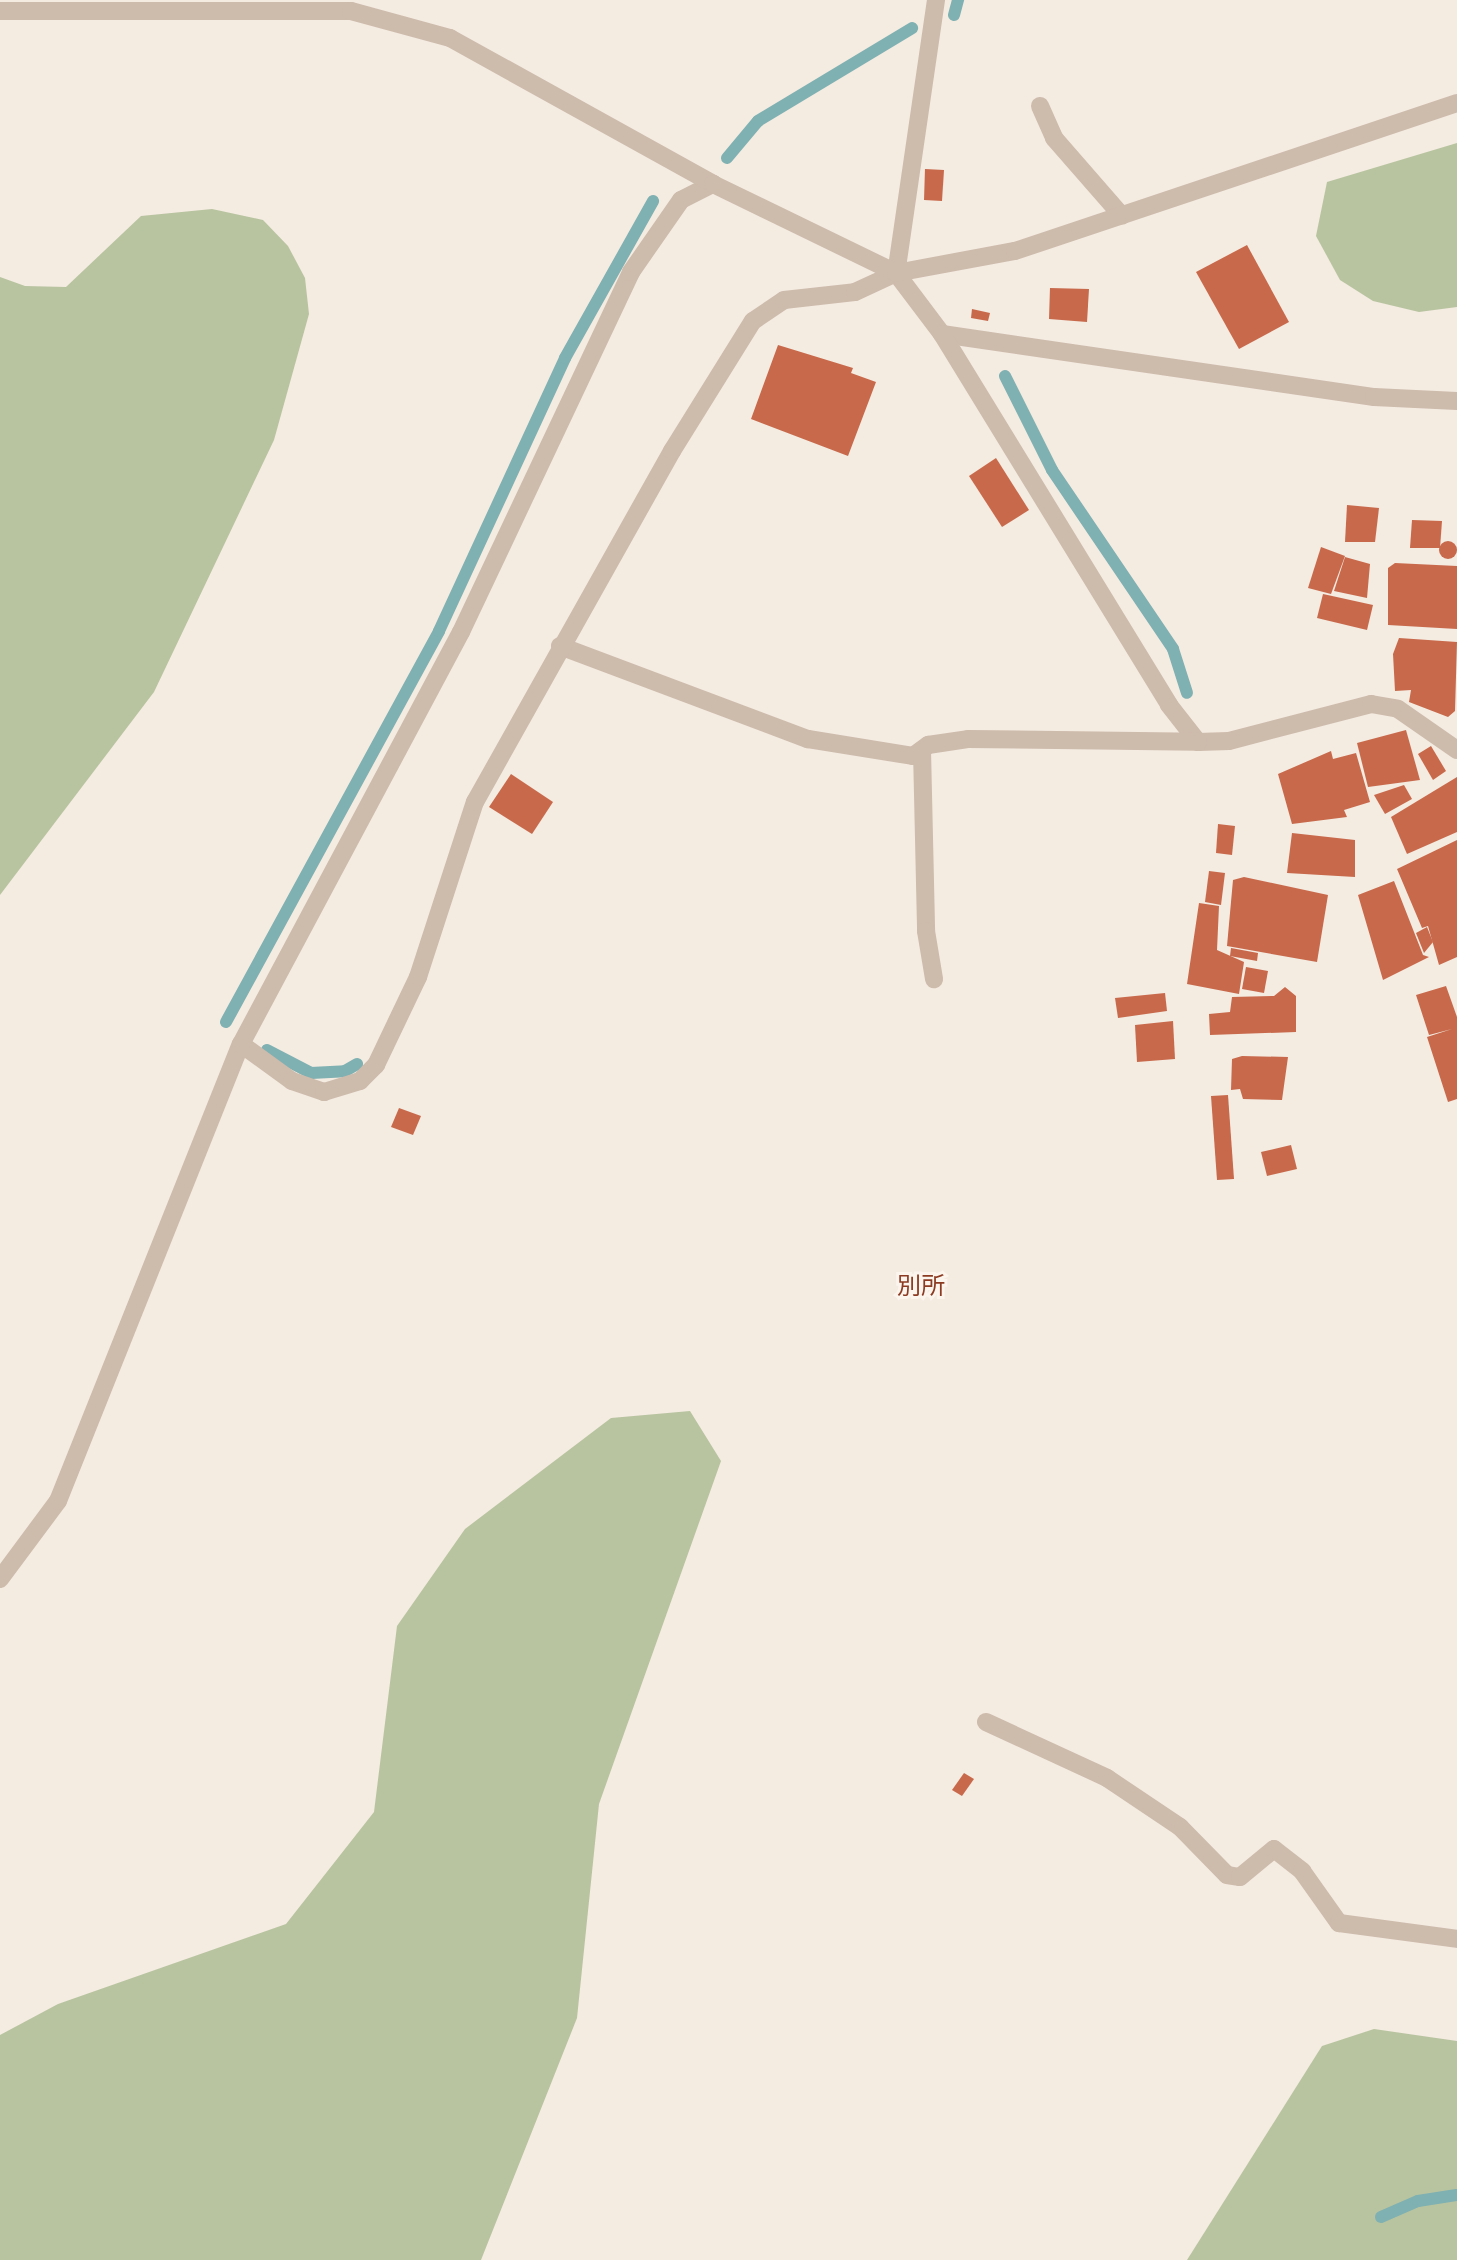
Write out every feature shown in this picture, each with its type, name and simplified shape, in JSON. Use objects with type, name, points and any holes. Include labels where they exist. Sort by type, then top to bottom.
[{"type":"street","points":[[896,273],[936,0]]},
{"type":"street","points":[[0,11],[351,11],[450,38],[713,184],[896,273],[942,334],[1168,705],[1198,742]]},
{"type":"street","points":[[241,1044],[292,1081],[324,1092],[360,1081],[376,1065],[418,977],[475,802],[560,646],[758,315],[784,300],[855,292],[896,273],[1015,251],[1457,103]]},
{"type":"street","points":[[1040,106],[1054,138],[1122,216]]},
{"type":"street","points":[[0,1579],[58,1501],[241,1044],[461,632],[631,272],[681,200],[713,184]]},
{"type":"street","points":[[942,334],[1374,397],[1457,401]]},
{"type":"street","points":[[560,646],[808,739],[913,757],[922,750],[968,739],[1229,741],[1371,704],[1398,709],[1457,750]]},
{"type":"street","points":[[922,750],[926,931],[934,979]]},
{"type":"street","points":[[986,1722],[1125,1789],[1180,1827],[1227,1875],[1240,1877],[1274,1849],[1302,1871],[1339,1923],[1457,1939]]},
{"type":"green space","points":[[1457,143],[1457,307],[1419,312],[1373,301],[1340,280],[1316,236],[1327,182]]},
{"type":"green space","points":[[212,209],[263,220],[288,246],[305,278],[309,314],[274,440],[154,692],[0,895],[0,277],[25,286],[66,287],[141,216]]},
{"type":"green space","points":[[690,1411],[721,1461],[599,1804],[577,2018],[481,2260],[0,2260],[0,2035],[58,2004],[286,1924],[374,1812],[397,1626],[465,1529],[611,1418]]},
{"type":"green space","points":[[1374,2029],[1457,2041],[1457,2260],[1187,2260],[1322,2046]]},
{"type":"building","points":[[925,169],[944,170],[942,201],[924,200]]},
{"type":"building","points":[[1247,245],[1289,322],[1239,349],[1196,272]]},
{"type":"building","points":[[1050,288],[1089,289],[1087,322],[1049,319]]},
{"type":"building","points":[[972,309],[990,313],[988,321],[971,318]]},
{"type":"building","points":[[778,345],[853,368],[851,373],[876,382],[848,456],[751,419]]},
{"type":"building","points":[[996,458],[1029,510],[1002,527],[969,476]]},
{"type":"building","points":[[1347,505],[1379,508],[1375,542],[1345,542]]},
{"type":"building","points":[[1412,520],[1442,521],[1440,548],[1410,548]]},
{"type":"building","points":[[1444,541],[1452,541],[1457,550],[1455,557],[1444,559],[1439,554],[1439,546]]},
{"type":"building","points":[[1321,547],[1345,556],[1331,594],[1308,588]]},
{"type":"building","points":[[1345,557],[1370,564],[1367,598],[1334,591]]},
{"type":"building","points":[[1395,563],[1457,566],[1457,629],[1388,625],[1388,568]]},
{"type":"building","points":[[1323,594],[1373,605],[1367,630],[1317,618]]},
{"type":"building","points":[[1399,638],[1457,642],[1455,711],[1448,717],[1409,702],[1411,690],[1395,691],[1393,654]]},
{"type":"building","points":[[1406,730],[1420,780],[1368,787],[1357,743]]},
{"type":"building","points":[[1431,746],[1446,771],[1433,780],[1418,754]]},
{"type":"building","points":[[1331,751],[1333,759],[1356,753],[1370,802],[1344,810],[1347,817],[1292,824],[1278,774]]},
{"type":"building","points":[[511,774],[553,802],[532,834],[489,807]]},
{"type":"building","points":[[1457,777],[1457,832],[1407,854],[1391,817]]},
{"type":"building","points":[[1404,785],[1412,799],[1385,814],[1374,795]]},
{"type":"building","points":[[1218,824],[1235,826],[1232,855],[1216,853]]},
{"type":"building","points":[[1292,833],[1355,840],[1355,877],[1287,873]]},
{"type":"building","points":[[1457,840],[1457,957],[1439,965],[1428,926],[1422,928],[1397,869]]},
{"type":"building","points":[[1209,871],[1225,873],[1221,905],[1205,902]]},
{"type":"building","points":[[1244,877],[1328,895],[1317,962],[1227,946],[1233,880]]},
{"type":"building","points":[[1394,881],[1423,955],[1429,957],[1383,980],[1358,895]]},
{"type":"building","points":[[1199,903],[1219,906],[1217,950],[1244,962],[1239,994],[1187,984]]},
{"type":"building","points":[[1427,927],[1433,942],[1424,953],[1416,933]]},
{"type":"building","points":[[1231,948],[1258,953],[1257,961],[1230,956]]},
{"type":"building","points":[[1246,967],[1268,971],[1264,993],[1242,989]]},
{"type":"building","points":[[1446,986],[1457,1017],[1457,1099],[1448,1102],[1427,1037],[1452,1029],[1429,1035],[1416,995]]},
{"type":"building","points":[[1285,987],[1296,996],[1296,1032],[1210,1035],[1209,1014],[1230,1012],[1232,997],[1274,996]]},
{"type":"building","points":[[1165,993],[1167,1011],[1118,1018],[1115,998]]},
{"type":"building","points":[[1173,1021],[1175,1059],[1137,1062],[1135,1025]]},
{"type":"building","points":[[1242,1056],[1288,1057],[1282,1100],[1243,1099],[1240,1089],[1231,1090],[1232,1059]]},
{"type":"building","points":[[1228,1095],[1234,1179],[1217,1180],[1211,1096]]},
{"type":"building","points":[[399,1108],[421,1116],[413,1135],[391,1127]]},
{"type":"building","points":[[1291,1145],[1297,1169],[1267,1176],[1261,1152]]},
{"type":"building","points":[[964,1773],[974,1779],[962,1796],[952,1790]]},
{"type":"waterway","points":[[954,15],[958,0]]},
{"type":"waterway","points":[[727,158],[758,121],[912,28]]},
{"type":"waterway","points":[[226,1022],[439,631],[565,358],[653,201]]},
{"type":"waterway","points":[[1005,376],[1052,470],[1173,649],[1187,693]]},
{"type":"waterway","points":[[267,1050],[311,1073],[345,1071],[357,1064]]},
{"type":"waterway","points":[[1381,2217],[1418,2201],[1457,2195]]},
{"type":"district","name":"別所","points":[[921,1286]]}]
